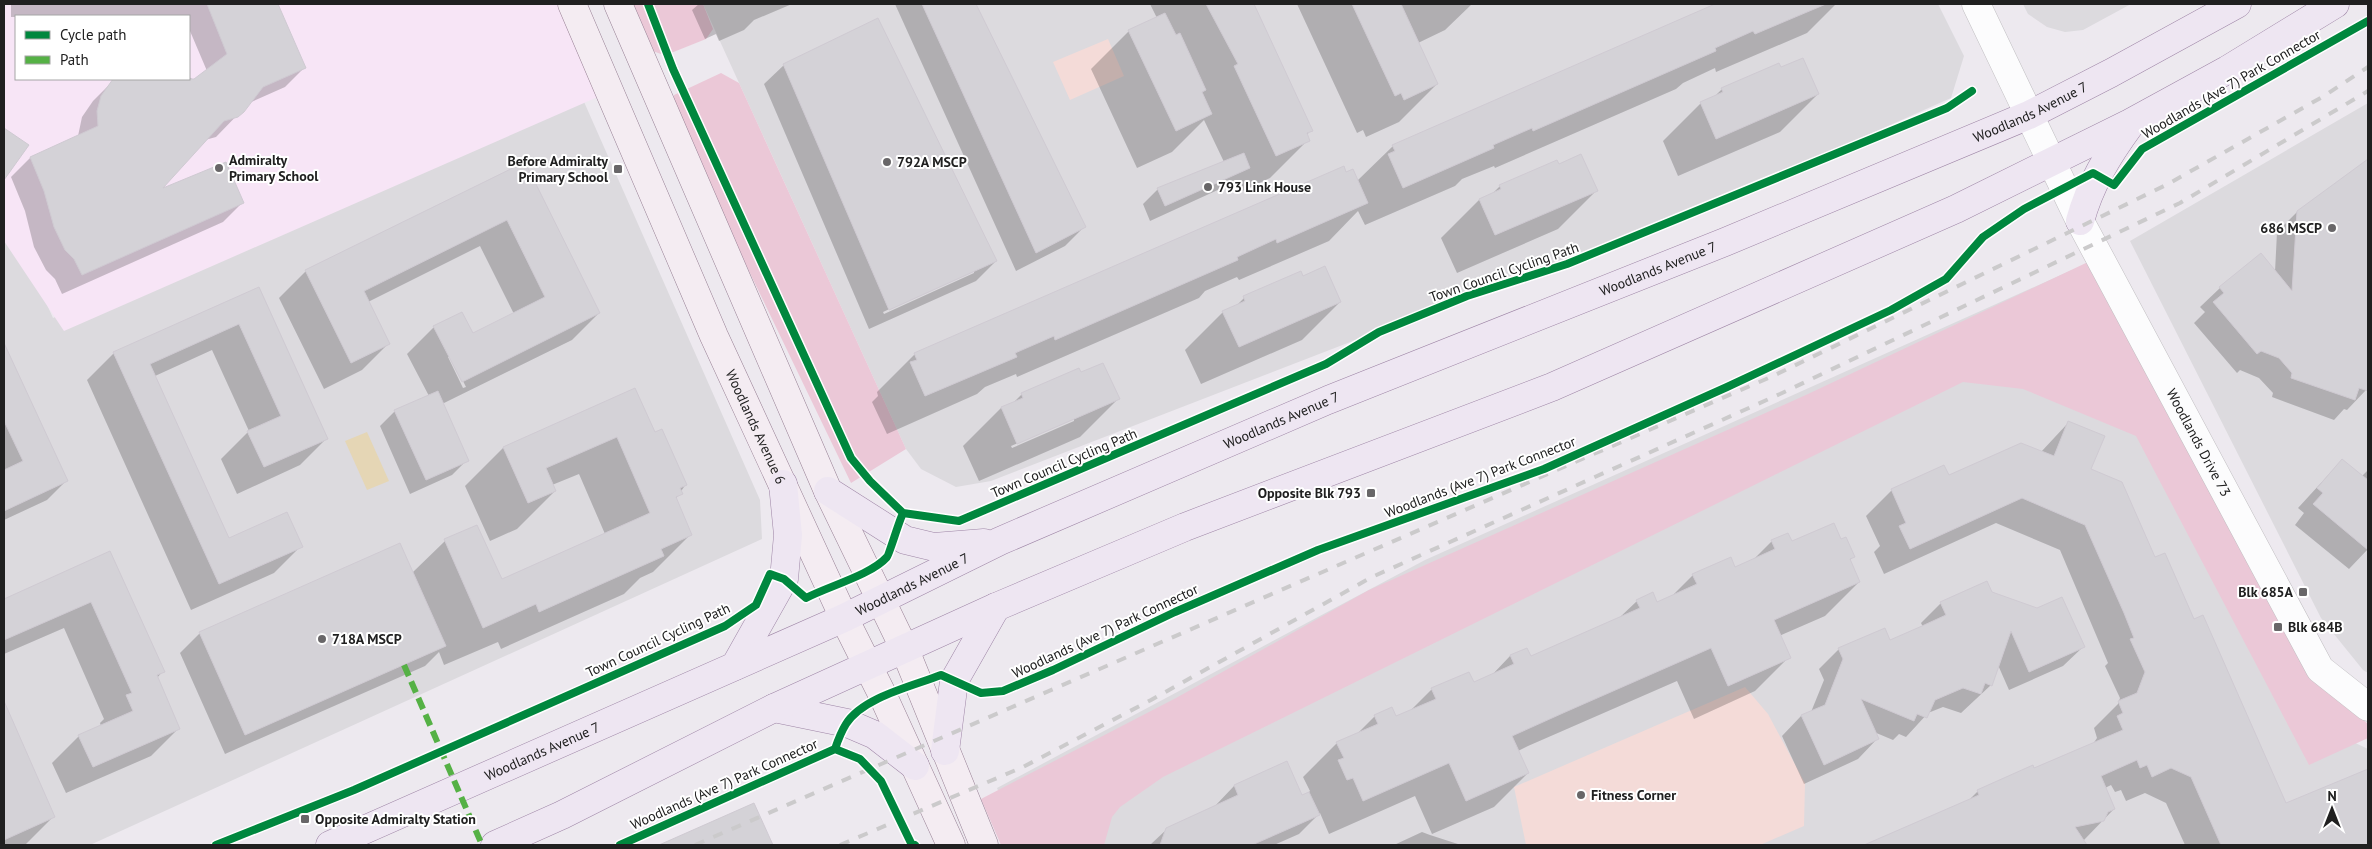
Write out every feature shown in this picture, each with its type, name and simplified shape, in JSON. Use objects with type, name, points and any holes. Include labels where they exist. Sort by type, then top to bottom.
[{"type":"main road","name":"Woodlands Avenue 7","points":[[330,845],[844,618],[1000,541],[1328,400],[1724,242],[2029,115],[2111,73],[2237,4]]},
{"type":"main road","points":[[495,845],[562,815],[774,708],[906,650],[996,607],[1194,524],[1552,387],[1956,209],[2130,123],[2227,70],[2335,4]]},
{"type":"main road","points":[[2080,221],[2087,195],[2096,177],[2130,123]]},
{"type":"main road","points":[[734,666],[784,579],[788,536],[783,484]]},
{"type":"main road","points":[[828,491],[906,540],[934,547],[1000,541]]},
{"type":"main road","points":[[945,750],[954,681],[996,607]]},
{"type":"main road","points":[[774,708],[847,722],[875,735],[915,766]]},
{"type":"street","name":"Woodlands Avenue 6","points":[[572,4],[714,336],[951,845]]},
{"type":"street","points":[[618,4],[828,491],[906,650],[984,845]]},
{"type":"street","name":"Woodlands Drive 73","points":[[1976,4],[2080,221],[2320,669],[2368,707]]},
{"type":"shaded area","name":"Admiralty Primary School","points":[[4,4],[559,4],[600,96],[64,331],[4,241]]},
{"type":"shaded area","points":[[623,4],[703,4],[713,29],[706,39],[671,53],[661,54],[644,48]]},
{"type":"shaded area","points":[[703,4],[1938,4],[1964,56],[1951,98],[1565,269],[1415,317],[991,481],[956,487],[921,469],[906,449]]},
{"type":"shaded area","points":[[2023,4],[2131,4],[2083,30],[2065,32],[2047,27],[2028,14]]},
{"type":"shaded area","points":[[1108,39],[1124,76],[1070,100],[1053,62]]},
{"type":"shaded area","points":[[721,73],[739,83],[906,449],[851,483],[672,111],[674,95]]},
{"type":"shaded area","points":[[577,86],[760,500],[762,539],[90,845],[4,845],[4,217],[9,220],[53,318]]},
{"type":"shaded area","points":[[2368,103],[2368,673],[2363,670],[2321,618],[2130,241]]},
{"type":"shaded area","points":[[2088,262],[2308,674],[2368,724],[2368,738],[2309,765],[2136,436],[2023,389],[1963,382],[1163,777],[1120,807],[1112,817],[1104,845],[1001,845],[981,799],[1176,698],[1369,590],[1808,394]]},
{"type":"shaded area","points":[[2072,270],[2299,699],[2347,739],[2368,749],[2368,845],[1022,845],[997,788],[1425,560]]},
{"type":"shaded area","points":[[367,432],[389,481],[367,490],[345,441]]},
{"type":"shaded area","points":[[1745,687],[1768,714],[1805,783],[1804,826],[1760,845],[1526,845],[1514,787]]},
{"type":"building","points":[[207,4],[278,4],[306,68],[263,87],[244,112],[238,117],[224,121],[163,188],[226,162],[244,203],[82,275],[74,259],[65,250],[54,227],[44,191],[30,157],[98,126],[97,111],[101,96],[112,80],[190,80],[227,54]]},
{"type":"building","points":[[922,4],[976,4],[1086,227],[1036,253]]},
{"type":"building","points":[[1206,4],[1254,4],[1313,131],[1307,133],[1310,141],[1276,156],[1234,66],[1238,64]]},
{"type":"building","points":[[1352,4],[1401,4],[1438,84],[1404,100],[1401,93],[1395,96]]},
{"type":"building","points":[[1715,4],[1826,4],[1755,34],[1753,31],[1715,48],[1716,51],[1533,131],[1532,128],[1493,145],[1494,148],[1403,188],[1388,154],[1395,151],[1392,145]]},
{"type":"building","points":[[1165,13],[1176,35],[1180,33],[1206,90],[1202,92],[1212,114],[1176,131],[1128,30]]},
{"type":"building","name":"792A MSCP","points":[[878,18],[997,261],[889,310],[783,64]]},
{"type":"building","points":[[1803,58],[1819,94],[1716,139],[1700,102],[1723,92],[1721,88],[1779,63],[1781,67]]},
{"type":"building","points":[[4,128],[29,145],[4,180]]},
{"type":"building","points":[[1244,153],[1250,168],[1165,206],[1157,188]]},
{"type":"building","points":[[1581,154],[1598,191],[1495,235],[1479,199],[1501,189],[1499,185],[1557,160],[1559,164]]},
{"type":"building","points":[[2368,159],[2368,391],[2359,388],[2355,400],[2291,378],[2292,373],[2279,358],[2261,351],[2257,354],[2213,302],[2224,293],[2219,287],[2261,253],[2292,291],[2297,211]]},
{"type":"building","points":[[525,162],[600,313],[462,382],[433,326],[462,312],[473,333],[545,297],[507,220],[364,291],[390,344],[351,363],[305,270]]},
{"type":"building","points":[[1344,166],[1346,172],[1353,169],[1368,203],[1277,243],[1276,239],[1237,257],[1238,260],[1055,340],[1054,336],[1015,353],[1017,357],[925,396],[910,362],[917,360],[914,353]]},
{"type":"building","points":[[1325,266],[1341,302],[1239,347],[1222,311],[1245,301],[1243,296],[1301,271],[1303,276]]},
{"type":"building","points":[[259,287],[328,439],[264,467],[247,431],[281,416],[239,324],[150,364],[229,538],[287,512],[303,547],[219,584],[113,352]]},
{"type":"building","points":[[4,343],[68,481],[4,511],[4,470],[23,461],[4,421]]},
{"type":"building","points":[[1103,363],[1120,399],[1017,444],[1001,407],[1023,398],[1021,393],[1079,368],[1081,372]]},
{"type":"building","points":[[635,388],[655,432],[662,429],[687,485],[680,488],[683,494],[676,497],[692,535],[661,549],[664,556],[539,612],[536,604],[483,628],[444,539],[477,525],[502,579],[650,513],[617,437],[546,468],[556,491],[528,503],[503,447]]},
{"type":"building","points":[[438,391],[469,461],[426,480],[394,410]]},
{"type":"building","points":[[2068,421],[2105,436],[2091,469],[2122,482],[2155,557],[2165,553],[2194,619],[2203,615],[2286,803],[2368,769],[2368,845],[2221,845],[2191,777],[2171,768],[2152,777],[2147,765],[2140,768],[2137,760],[2101,776],[2115,809],[2108,812],[2104,821],[2075,827],[2087,845],[1864,845],[1979,795],[1977,790],[2033,765],[2034,768],[2123,730],[2117,716],[2123,713],[2118,701],[2137,693],[2145,672],[2130,639],[2134,638],[2124,613],[2085,525],[2022,498],[1910,549],[1899,526],[1906,523],[1891,489],[1944,465],[1949,475],[2021,443],[2054,456]]},
{"type":"building","points":[[2342,459],[2368,480],[2368,550],[2313,504],[2323,493],[2317,488]]},
{"type":"building","points":[[1834,523],[1841,539],[1846,537],[1855,557],[1850,559],[1860,582],[1774,620],[1791,658],[1728,686],[1711,648],[1563,713],[1512,736],[1529,773],[1466,801],[1449,763],[1363,801],[1353,778],[1347,780],[1338,760],[1344,758],[1336,742],[1378,724],[1374,715],[1392,707],[1396,716],[1436,699],[1431,688],[1469,672],[1474,682],[1514,664],[1510,655],[1527,648],[1531,656],[1640,608],[1636,600],[1653,592],[1657,602],[1697,584],[1692,574],[1731,557],[1735,567],[1775,549],[1771,540],[1788,533],[1792,541]]},
{"type":"building","name":"718A MSCP","points":[[400,543],[446,646],[245,735],[199,632]]},
{"type":"building","points":[[110,551],[165,672],[157,675],[180,729],[93,767],[78,735],[133,711],[126,695],[132,693],[91,602],[4,640],[4,599]]},
{"type":"building","points":[[1987,581],[1992,592],[2037,608],[2062,597],[2085,647],[2029,672],[2011,631],[1992,686],[1985,683],[1981,694],[1963,688],[1935,700],[1927,718],[1917,714],[1914,721],[1861,699],[1879,739],[1824,765],[1801,715],[1825,705],[1843,659],[1838,648],[1885,628],[1890,640],[1922,626],[1946,615],[1940,602]]},
{"type":"building","points":[[4,701],[55,817],[4,840]]},
{"type":"building","points":[[1287,761],[1302,795],[1309,792],[1320,815],[1252,845],[1160,845],[1166,828],[1238,795],[1234,785]]},
{"type":"building","points":[[754,803],[773,845],[659,845]]},
{"type":"railway","points":[[695,845],[1773,376],[2168,184],[2324,96],[2368,67]]},
{"type":"railway","points":[[840,845],[1023,767],[1151,700],[1372,577],[1780,394],[2180,203],[2368,91]]},
{"type":"marked path","points":[[404,665],[482,845]]},
{"type":"cycle path","points":[[648,4],[673,69],[851,458],[870,481],[903,513]]},
{"type":"cycle path","name":"Woodlands (Ave 7) Park Connector","points":[[620,845],[835,749],[844,727],[854,715],[864,706],[889,694],[941,675],[981,693],[1003,691],[1053,670],[1175,612],[1318,550],[1544,469],[1727,387],[1891,310],[1946,279],[1983,237],[2024,209],[2093,173],[2114,185],[2142,149],[2368,21]]},
{"type":"cycle path","name":"Town Council Cycling Path","points":[[903,513],[959,521],[1326,364],[1379,332],[1467,296],[1567,264],[1947,108],[1972,91]]},
{"type":"cycle path","name":"Town Council Cycling Path","points":[[216,845],[354,790],[725,626],[756,605],[770,574],[784,579],[806,598],[860,575],[887,557],[903,513]]},
{"type":"cycle path","points":[[835,749],[860,759],[881,781],[911,843],[915,845]]},
{"type":"place","name":"792A MSCP","points":[[887,162]]},
{"type":"place","name":"Admiralty Primary School","points":[[219,168]]},
{"type":"place","name":"Before Admiralty Primary School","points":[[618,169]]},
{"type":"place","name":"793 Link House","points":[[1208,187]]},
{"type":"place","name":"686 MSCP","points":[[2332,228]]},
{"type":"place","name":"Opposite Blk 793","points":[[1371,493]]},
{"type":"place","name":"Blk 685A","points":[[2303,592]]},
{"type":"place","name":"Blk 684B","points":[[2278,627]]},
{"type":"place","name":"718A MSCP","points":[[322,639]]},
{"type":"place","name":"Fitness Corner","points":[[1581,795]]},
{"type":"place","name":"Opposite Admiralty Station","points":[[305,819]]}]
